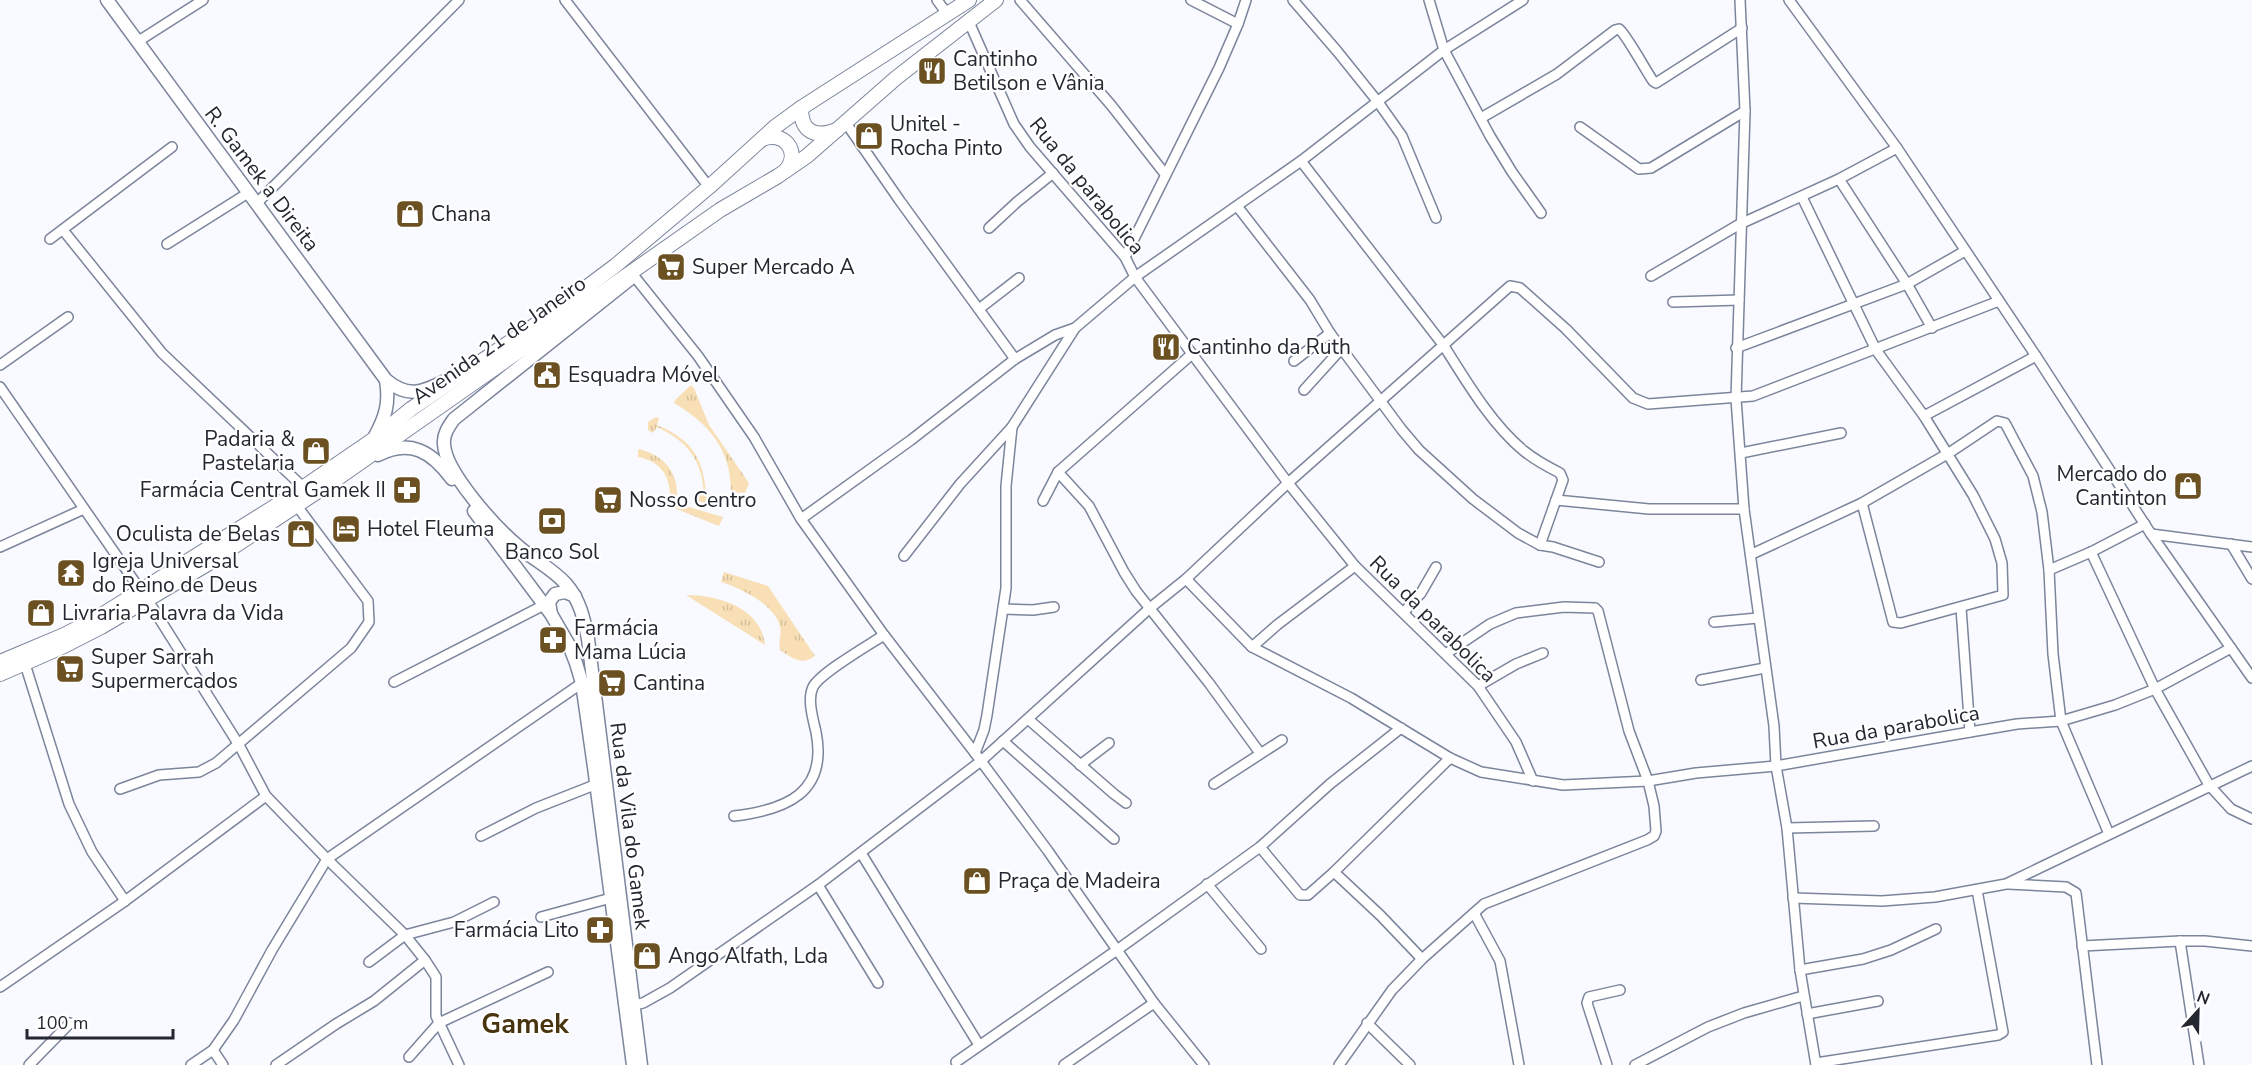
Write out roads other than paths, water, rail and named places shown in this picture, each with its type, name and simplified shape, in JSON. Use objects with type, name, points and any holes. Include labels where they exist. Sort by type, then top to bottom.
[{"type":"main road","name":"R. Gamek a Direita","points":[[107,0],[386,380]]},
{"type":"main road","name":"Avenida 21 de Janeiro","points":[[0,674],[101,627],[144,595],[374,439],[411,409],[481,363],[615,266],[801,108],[969,0]]},
{"type":"main road","name":"Avenida 21 de Janeiro","points":[[0,662],[64,635],[209,563],[297,506],[720,210],[785,172],[896,78],[996,0]]},
{"type":"main road","points":[[801,108],[802,121],[811,131],[823,134],[842,126]]},
{"type":"main road","points":[[760,141],[772,136],[789,144],[793,155],[792,162],[785,172]]},
{"type":"main road","points":[[634,276],[665,249]]},
{"type":"main road","name":"Rua da Vila do Gamek","points":[[634,276],[471,404],[454,419],[444,437],[446,454],[451,466],[497,527],[521,549],[563,581],[575,597],[584,618],[641,1065]]},
{"type":"main road","points":[[386,380],[395,387],[413,392],[430,388],[481,363]]},
{"type":"main road","points":[[374,439],[386,417],[389,403],[386,380]]},
{"type":"main road","name":"Rua da Vila do Gamek","points":[[338,478],[386,451],[404,447],[428,454],[446,471],[547,609],[569,645],[582,683],[633,1065]]},
{"type":"main road","points":[[547,609],[555,594],[567,592],[575,597]]},
{"type":"street","points":[[137,42],[203,0]]},
{"type":"street","points":[[256,204],[459,0]]},
{"type":"street","points":[[565,0],[709,187]]},
{"type":"street","points":[[937,0],[948,15]]},
{"type":"street","points":[[1020,0],[1111,105],[1165,174]]},
{"type":"street","points":[[1191,0],[1238,24]]},
{"type":"street","points":[[1125,257],[1219,68],[1246,0]]},
{"type":"street","points":[[1293,0],[1330,41],[1378,102],[1407,145],[1436,218]]},
{"type":"street","points":[[1429,0],[1444,50],[1512,172],[1541,213]]},
{"type":"street","points":[[904,556],[960,484],[1012,427],[1075,328],[1135,277],[1301,161],[1444,50],[1523,0]]},
{"type":"street","points":[[1740,0],[1745,111],[1736,399],[1744,509],[1774,726],[1776,766],[1787,828],[1803,996],[1816,1064],[1998,1035],[2003,1032],[1977,890]]},
{"type":"street","points":[[1789,0],[1897,148],[2151,534],[2252,678]]},
{"type":"street","name":"Rua da parabolica","points":[[969,22],[1014,124],[1030,147],[1125,257],[1135,277],[1287,483],[1355,566],[1447,653],[1478,686],[1516,742],[1533,781],[1563,785],[1648,780],[1776,766],[2017,724],[2061,721],[2115,705],[2155,689],[2231,648]]},
{"type":"street","points":[[1481,118],[1557,74],[1615,30],[1622,31],[1653,81],[1656,82],[1742,28]]},
{"type":"street","points":[[1580,127],[1639,169],[1645,170],[1745,111]]},
{"type":"street","points":[[842,126],[1015,359]]},
{"type":"street","points":[[50,239],[172,147]]},
{"type":"street","points":[[1651,276],[1740,224],[1802,197],[1897,148]]},
{"type":"street","points":[[1301,161],[1444,346],[1463,376],[1509,437],[1525,452],[1560,473],[1563,480],[1540,545]]},
{"type":"street","points":[[989,228],[1053,173]]},
{"type":"street","points":[[1839,179],[1932,328]]},
{"type":"street","points":[[167,244],[248,193]]},
{"type":"street","points":[[1802,197],[1876,350],[1949,453],[1973,495],[1995,539],[2002,564],[2003,595],[1901,623],[1893,621],[1862,503]]},
{"type":"street","points":[[1238,206],[1310,300],[1330,333],[1401,430],[1419,450],[1499,520],[1540,545],[1599,562]]},
{"type":"street","points":[[63,230],[169,360],[303,487]]},
{"type":"street","points":[[1736,348],[1906,284],[1965,251]]},
{"type":"street","points":[[634,276],[698,356],[754,437],[801,519],[884,635],[1048,851],[1154,1003],[1204,1065]]},
{"type":"street","points":[[978,309],[1019,278]]},
{"type":"street","points":[[634,1005],[643,1003],[670,988],[818,885],[861,853],[978,757],[1003,741],[1150,608],[1186,579],[1287,483],[1510,286],[1516,286],[1566,329],[1633,398],[1648,404],[1688,399],[1736,399],[1770,391],[1999,301]]},
{"type":"street","points":[[1673,302],[1739,300]]},
{"type":"street","points":[[0,365],[68,317]]},
{"type":"street","points":[[801,519],[911,440],[1015,359],[1055,335],[1075,328]]},
{"type":"street","points":[[1294,361],[1330,333]]},
{"type":"street","points":[[1304,390],[1342,348]]},
{"type":"street","points":[[1043,501],[1058,471],[1192,354]]},
{"type":"street","points":[[1924,416],[2036,356]]},
{"type":"street","points":[[0,387],[144,595],[239,745],[266,795],[327,859],[405,935],[436,977],[436,1016],[459,1065]]},
{"type":"street","points":[[1752,554],[1862,503],[1949,453],[1997,421],[2005,423],[2033,476],[2042,512],[2049,570],[2053,654],[2061,721],[2109,834]]},
{"type":"street","points":[[978,757],[1004,609],[1006,486],[1012,427]]},
{"type":"street","points":[[1741,453],[1841,433]]},
{"type":"street","points":[[1058,471],[1089,506],[1124,572],[1260,753]]},
{"type":"street","points":[[1556,500],[1648,509],[1744,509]]},
{"type":"street","points":[[120,789],[159,775],[199,772],[216,763],[351,648],[369,621],[368,601],[297,506]]},
{"type":"street","points":[[0,547],[84,509]]},
{"type":"street","points":[[2049,570],[2091,552],[2145,524]]},
{"type":"street","points":[[2151,534],[2252,547]]},
{"type":"street","points":[[2231,544],[2252,579]]},
{"type":"street","points":[[2091,552],[2155,689],[2209,785],[2230,809],[2252,819]]},
{"type":"street","points":[[1252,647],[1277,625],[1355,566]]},
{"type":"street","points":[[1404,612],[1421,592],[1436,567]]},
{"type":"street","points":[[1186,579],[1252,647],[1351,698],[1450,758],[1481,772],[1533,781]]},
{"type":"street","points":[[1004,609],[1033,610],[1054,607]]},
{"type":"street","points":[[1339,1065],[1392,990],[1422,959],[1484,904],[1497,897],[1589,864],[1654,836],[1656,831],[1654,806],[1648,780],[1629,731],[1598,611],[1595,608],[1564,607],[1516,613],[1490,624],[1447,653]]},
{"type":"street","points":[[1961,608],[1970,732]]},
{"type":"street","points":[[394,682],[547,609]]},
{"type":"street","points":[[1714,622],[1758,618]]},
{"type":"street","points":[[734,816],[758,813],[794,800],[802,793],[816,768],[819,749],[812,707],[813,687],[824,676],[884,635]]},
{"type":"street","points":[[1478,686],[1516,664],[1543,653]]},
{"type":"street","points":[[25,664],[69,804],[92,852],[125,901]]},
{"type":"street","points":[[1701,680],[1765,668]]},
{"type":"street","points":[[191,1065],[213,1050],[234,1020],[272,950],[327,859],[582,683]]},
{"type":"street","points":[[1028,719],[1126,803]]},
{"type":"street","points":[[956,1062],[1260,847],[1330,784],[1401,728]]},
{"type":"street","points":[[1214,784],[1282,740]]},
{"type":"street","points":[[1003,741],[1114,839]]},
{"type":"street","points":[[1080,765],[1109,743]]},
{"type":"street","points":[[1260,847],[1300,895],[1308,896],[1450,758]]},
{"type":"street","points":[[1793,898],[1882,900],[1935,897],[2006,884],[2252,766]]},
{"type":"street","points":[[481,836],[536,808],[597,784]]},
{"type":"street","points":[[0,987],[125,901],[266,795]]},
{"type":"street","points":[[1787,828],[1874,826]]},
{"type":"street","points":[[861,853],[979,1046]]},
{"type":"street","points":[[1334,872],[1422,959]]},
{"type":"street","points":[[1207,884],[1261,949]]},
{"type":"street","points":[[2006,884],[2072,889],[2076,893],[2097,1065]]},
{"type":"street","points":[[818,885],[878,983]]},
{"type":"street","points":[[541,917],[611,898]]},
{"type":"street","points":[[369,962],[405,935],[454,922],[494,902]]},
{"type":"street","points":[[1474,913],[1500,961],[1519,1065]]},
{"type":"street","points":[[1800,970],[1863,958],[1891,950],[1936,929]]},
{"type":"street","points":[[2082,946],[2180,941],[2252,946]]},
{"type":"street","points":[[2180,941],[2199,1065]]},
{"type":"street","points":[[276,1065],[374,1001],[424,960]]},
{"type":"street","points":[[409,1057],[439,1023],[548,972]]},
{"type":"street","points":[[1607,1065],[1587,1003],[1588,999],[1620,990]]},
{"type":"street","points":[[1635,1065],[1708,1027],[1744,1013],[1803,996]]},
{"type":"street","points":[[1807,1014],[1878,1001]]},
{"type":"street","points":[[1064,1065],[1154,1003]]},
{"type":"street","points":[[29,1065],[70,1023]]},
{"type":"street","points":[[1367,1023],[1410,1065]]},
{"type":"street","points":[[213,1050],[223,1065]]},
{"type":"place","name":"Cantinho Betilson e Vânia","points":[[932,71]]},
{"type":"place","name":"Unitel - Rocha Pinto","points":[[869,136]]},
{"type":"place","name":"Chana","points":[[410,214]]},
{"type":"place","name":"Super Mercado A","points":[[671,267]]},
{"type":"place","name":"Cantinho da Ruth","points":[[1166,347]]},
{"type":"place","name":"Esquadra Móvel","points":[[547,375]]},
{"type":"place","name":"Padaria & Pastelaria","points":[[316,451]]},
{"type":"place","name":"Mercado do Cantinton","points":[[2188,486]]},
{"type":"place","name":"Farmácia Central Gamek II","points":[[407,490]]},
{"type":"place","name":"Nosso Centro","points":[[608,500]]},
{"type":"place","name":"Banco Sol","points":[[552,521]]},
{"type":"place","name":"Hotel Fleuma","points":[[346,529]]},
{"type":"place","name":"Oculista de Belas","points":[[301,534]]},
{"type":"place","name":"Igreja Universal do Reino de Deus","points":[[71,573]]},
{"type":"place","name":"Livraria Palavra da Vida","points":[[41,613]]},
{"type":"place","name":"Farmácia Mama Lúcia","points":[[553,640]]},
{"type":"place","name":"Super Sarrah Supermercados","points":[[70,669]]},
{"type":"place","name":"Cantina","points":[[612,683]]},
{"type":"place","name":"Praça de Madeira","points":[[977,881]]},
{"type":"place","name":"Farmácia Lito","points":[[600,930]]},
{"type":"place","name":"Ango Alfath, Lda","points":[[647,956]]},
{"type":"district","name":"Gamek","points":[[525,1024]]}]
